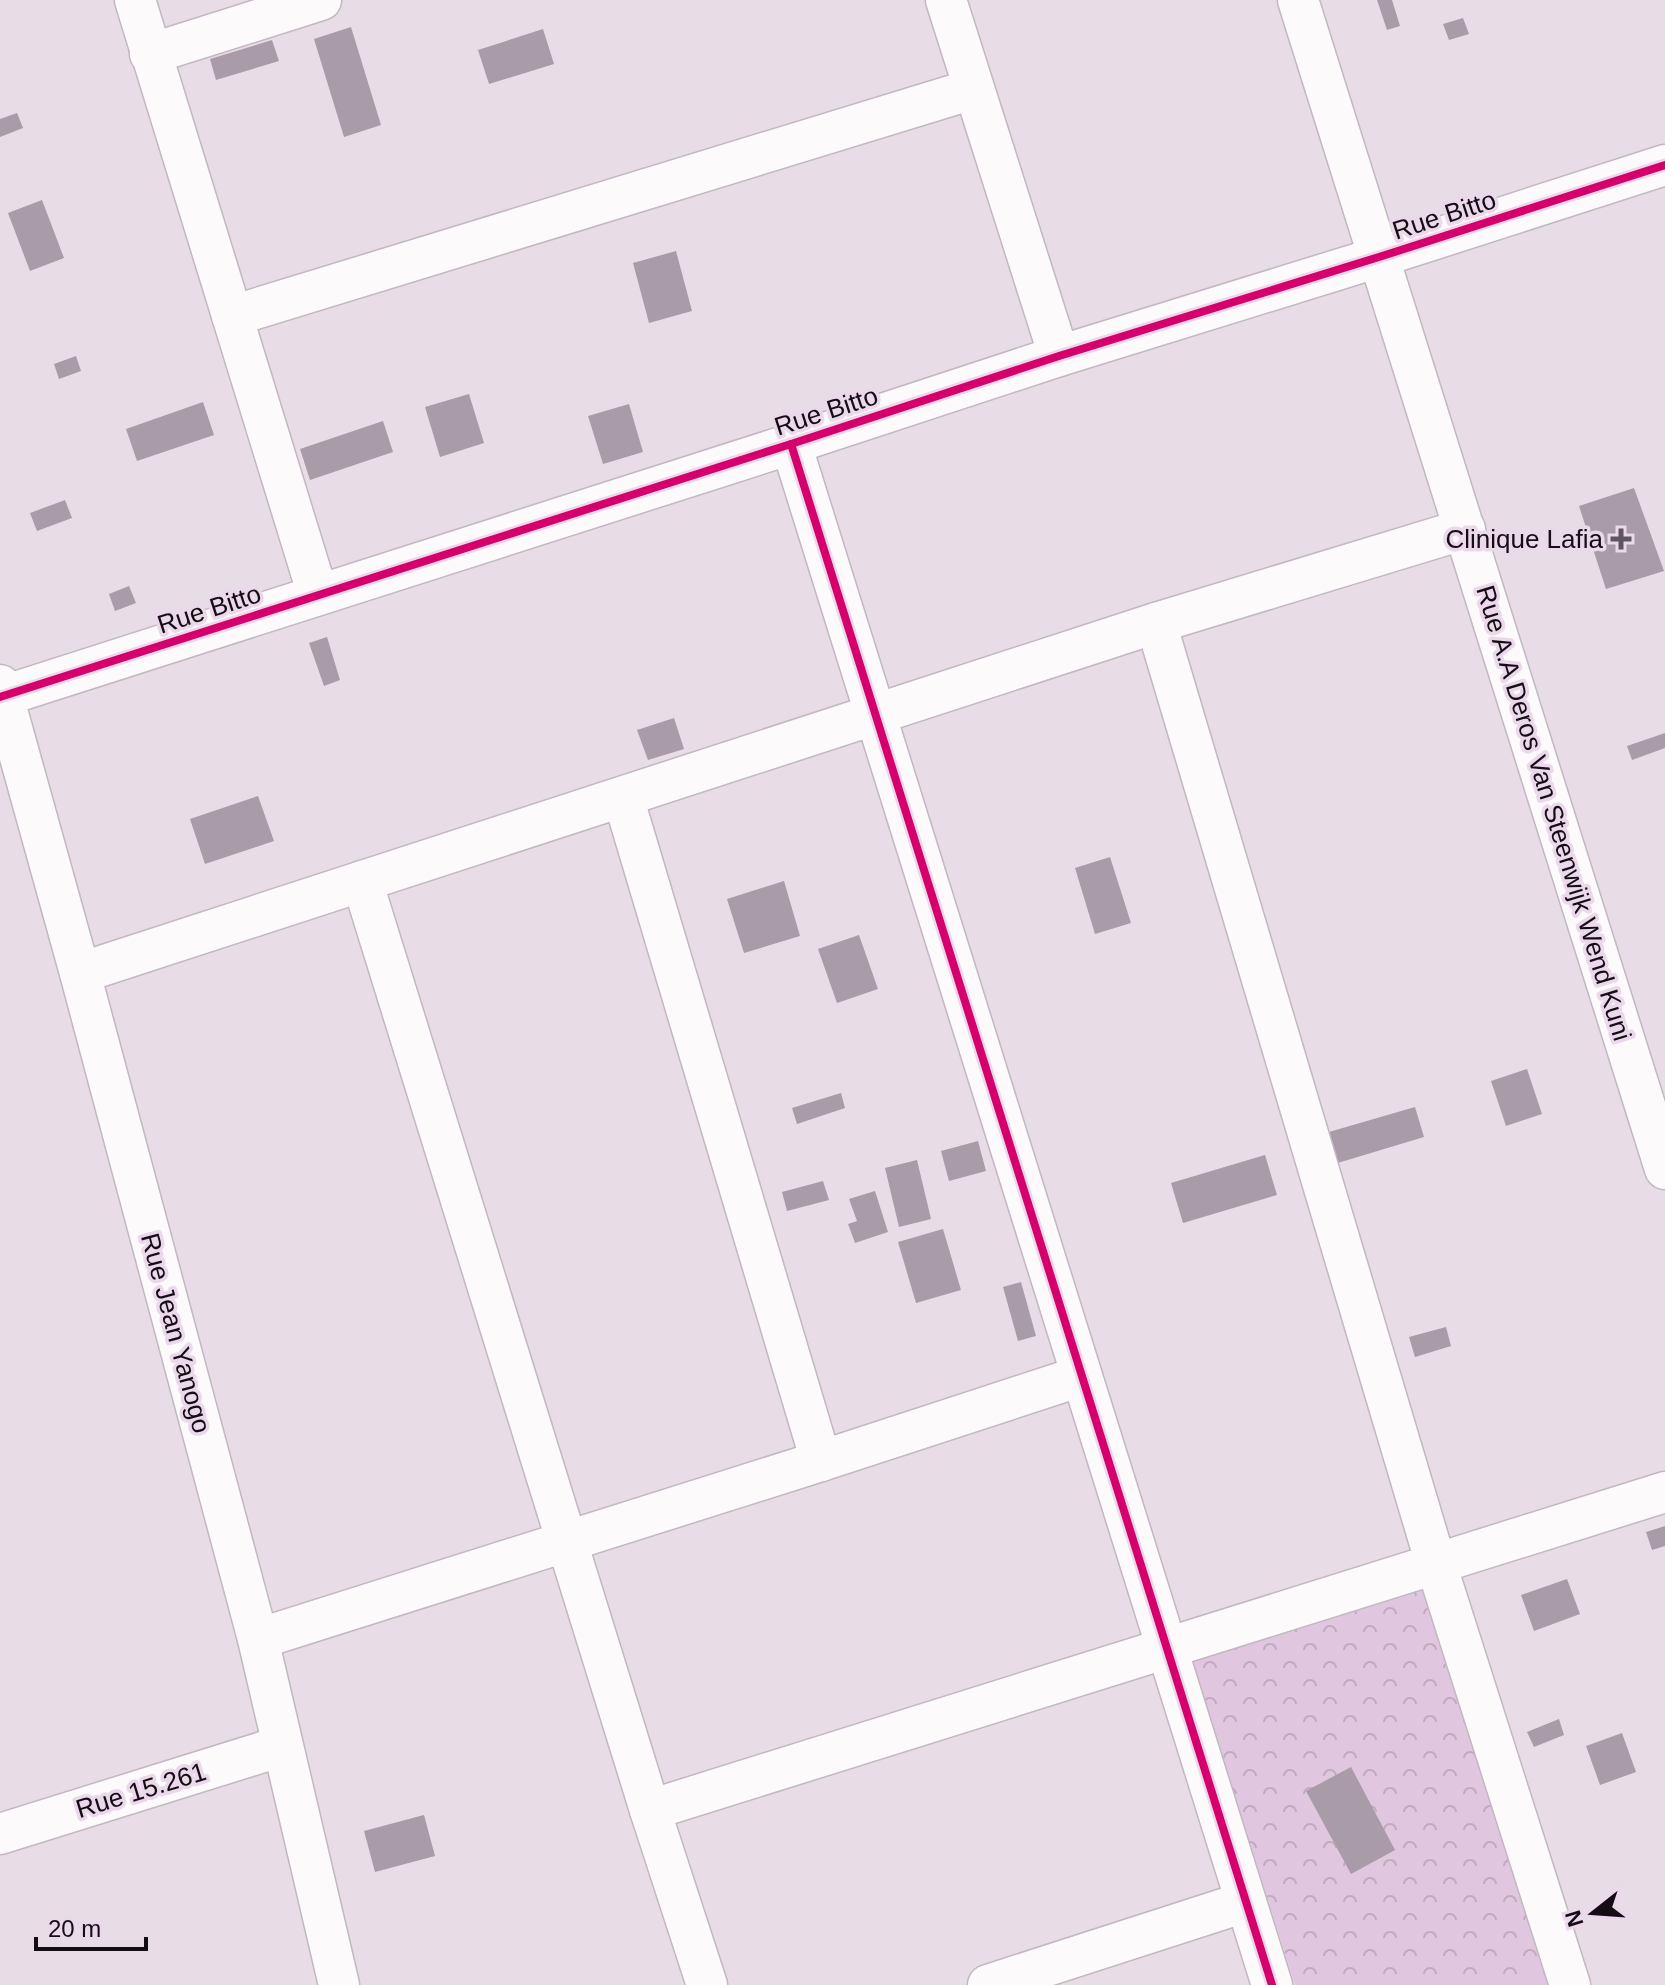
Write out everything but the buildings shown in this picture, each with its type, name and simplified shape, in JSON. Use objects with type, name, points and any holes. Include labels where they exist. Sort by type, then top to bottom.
[{"type":"street","points":[[135,0],[318,595]]},
{"type":"street","points":[[150,54],[321,0]]},
{"type":"street","points":[[946,0],[1059,356]]},
{"type":"street","name":"Rue A.A Deros Van Steenwijk Wend Kuni","points":[[1298,0],[1665,1169]]},
{"type":"street","points":[[232,316],[973,89]]},
{"type":"street","name":"Rue Bitto","points":[[1,693],[318,595],[1665,165]]},
{"type":"street","points":[[791,444],[1272,1985]]},
{"type":"street","points":[[80,973],[1156,623],[1465,529]]},
{"type":"street","points":[[1156,623],[1436,1564],[1570,1985]]},
{"type":"street","name":"Rue Jean Yanogo","points":[[1,693],[80,973],[258,1639],[339,1985]]},
{"type":"street","points":[[623,797],[821,1461]]},
{"type":"street","points":[[362,881],[707,1985]]},
{"type":"street","points":[[258,1639],[1081,1376]]},
{"type":"street","points":[[650,1810],[1665,1492]]},
{"type":"street","name":"Rue 15.261","points":[[0,1834],[282,1746]]},
{"type":"street","points":[[988,1985],[1245,1902]]},
{"type":"green space","points":[[1435,1576],[1564,1985],[1295,1985],[1190,1653]]},
{"type":"cycle path","points":[[0,697],[1059,356],[1665,165]]},
{"type":"cycle path","points":[[791,444],[1272,1985]]},
{"type":"place","name":"Clinique Lafia","points":[[1621,539]]}]
